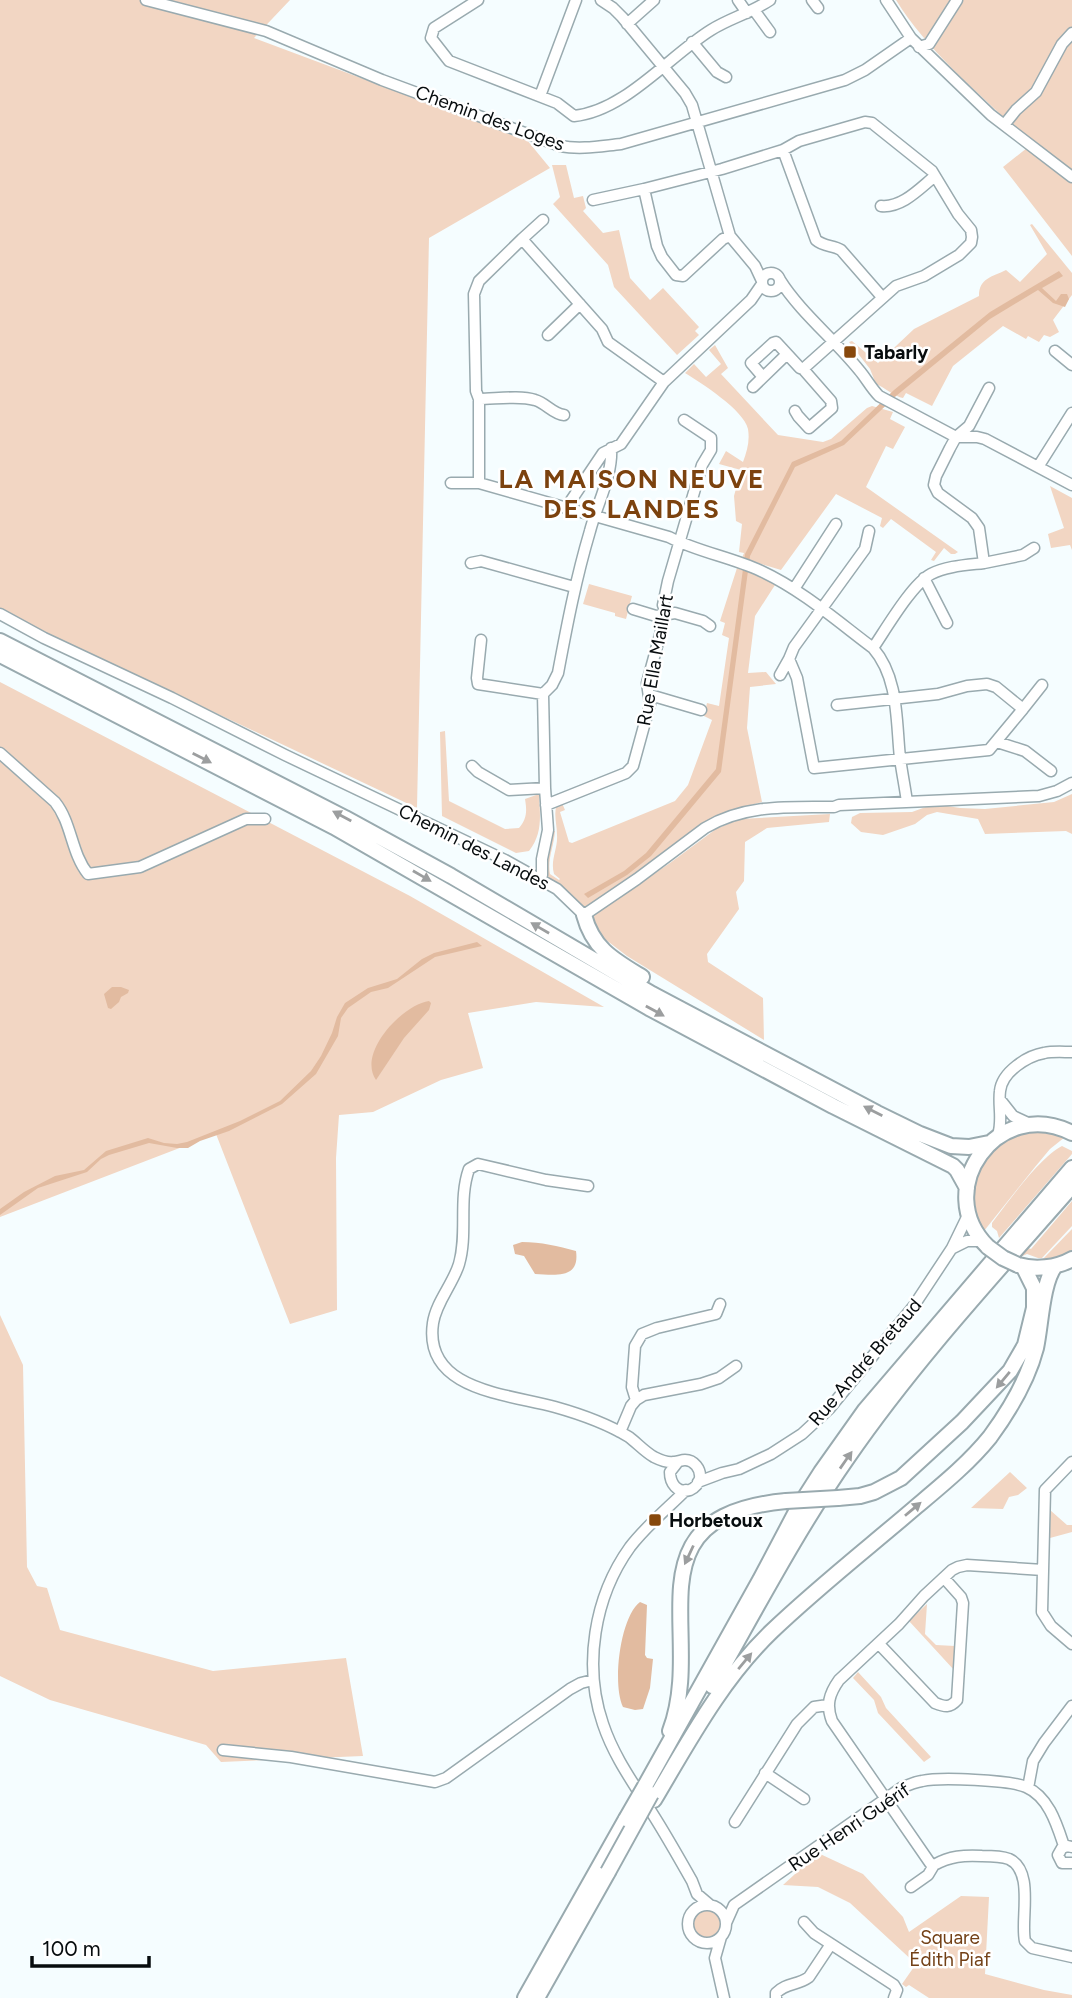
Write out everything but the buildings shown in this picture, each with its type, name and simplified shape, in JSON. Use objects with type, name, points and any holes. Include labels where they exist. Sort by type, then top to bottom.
[{"type":"highway","points":[[0,641],[367,830],[683,1011],[927,1137],[959,1147],[994,1139],[1018,1126],[1044,1124],[1069,1128]]},
{"type":"highway","points":[[0,655],[323,820],[659,1014],[953,1166],[967,1188],[969,1213],[976,1232],[985,1244],[1003,1258],[1021,1265],[1055,1266],[1072,1259]]},
{"type":"highway","points":[[584,915],[592,937],[599,946],[674,998],[683,1011]]},
{"type":"highway","points":[[967,1188],[974,1163],[994,1139]]},
{"type":"highway","points":[[537,1998],[608,1872],[798,1508],[821,1472],[865,1409],[1072,1168]]},
{"type":"highway","points":[[650,1793],[783,1560],[819,1499],[850,1454],[926,1354],[1072,1186]]},
{"type":"highway","points":[[650,1793],[645,1776],[670,1730],[678,1699],[682,1573],[688,1555],[703,1533],[732,1513],[755,1505],[860,1496],[901,1478],[962,1422],[1010,1371],[1025,1345],[1034,1308],[1034,1288],[1021,1265]]},
{"type":"highway","points":[[525,1998],[626,1819],[650,1793],[734,1675],[769,1633],[953,1475],[988,1438],[1027,1374],[1036,1350],[1049,1277],[1055,1266]]},
{"type":"street","name":"Chemin des Loges","points":[[146,0],[266,31],[382,80],[560,146],[585,148],[621,144],[845,80],[865,70],[911,38]]},
{"type":"street","points":[[478,0],[434,29],[431,38],[449,61],[557,103],[574,116],[588,115],[631,92],[692,42],[770,0]]},
{"type":"street","points":[[540,96],[576,0]]},
{"type":"street","points":[[601,0],[613,8],[685,93],[692,105],[730,236],[755,266],[767,287],[791,295]]},
{"type":"street","points":[[627,24],[654,0]]},
{"type":"street","points":[[738,0],[771,32]]},
{"type":"street","points":[[886,0],[919,47],[1004,125],[1072,177]]},
{"type":"street","points":[[919,47],[929,44],[957,0]]},
{"type":"street","points":[[1004,125],[1036,92],[1062,44],[1072,33]]},
{"type":"street","points":[[692,42],[717,72],[726,77]]},
{"type":"street","points":[[593,200],[711,172],[783,150],[799,141],[865,122],[872,123],[928,167],[958,215],[971,230],[971,243],[959,255],[925,276],[896,286],[803,369]]},
{"type":"street","points":[[886,134],[894,122]]},
{"type":"street","points":[[783,150],[816,240],[822,245],[835,246],[841,250],[883,296]]},
{"type":"street","points":[[881,206],[899,204],[935,176]]},
{"type":"street","points":[[644,189],[657,246],[676,275],[683,276],[723,239],[730,236]]},
{"type":"street","points":[[479,483],[479,399],[476,391],[474,294],[480,281],[543,220]]},
{"type":"street","points":[[522,239],[602,329],[608,342],[664,382]]},
{"type":"street","points":[[755,266],[776,277],[861,371],[870,387],[887,400],[956,438],[985,439],[1072,485]]},
{"type":"street","points":[[767,287],[766,275],[776,277]]},
{"type":"street","points":[[566,508],[603,453],[621,444],[664,382],[751,300],[767,287],[779,286],[776,277]]},
{"type":"street","points":[[548,335],[580,304]]},
{"type":"street","points":[[764,377],[751,363],[776,342],[831,401],[832,408],[809,428],[795,411]]},
{"type":"street","points":[[1055,351],[1072,365]]},
{"type":"street","points":[[753,387],[787,354]]},
{"type":"street","points":[[984,563],[979,528],[972,518],[938,493],[934,485],[956,438],[968,426],[989,388]]},
{"type":"street","points":[[479,399],[532,398],[559,415],[564,415]]},
{"type":"street","points":[[1038,467],[1072,413]]},
{"type":"street","name":"Rue Ella Maillart","points":[[546,805],[626,773],[633,766],[650,704],[647,683],[666,613],[663,605],[702,465],[711,450],[712,438],[684,420]]},
{"type":"street","points":[[540,880],[548,830],[543,694],[558,673],[574,587],[612,461],[611,448]]},
{"type":"street","points":[[451,483],[479,483],[669,537],[758,570],[794,589],[873,648],[886,666],[895,699],[907,802]]},
{"type":"street","points":[[794,589],[836,524]]},
{"type":"street","points":[[780,675],[794,647],[865,549],[869,531]]},
{"type":"street","points":[[873,648],[924,578],[935,572],[1023,555],[1034,548]]},
{"type":"street","points":[[471,563],[481,561],[574,587]]},
{"type":"street","points":[[924,578],[947,623]]},
{"type":"street","points":[[633,609],[656,616],[675,613],[703,621],[710,626]]},
{"type":"street","name":"Chemin des Landes","points":[[0,614],[44,638],[432,824],[550,884],[584,915]]},
{"type":"street","points":[[481,640],[478,684],[543,694]]},
{"type":"street","points":[[789,659],[797,678],[814,768],[989,750],[1042,685]]},
{"type":"street","points":[[837,705],[938,694],[987,684],[996,687],[1023,709]]},
{"type":"street","points":[[650,695],[701,710]]},
{"type":"street","points":[[997,743],[1025,751],[1051,771]]},
{"type":"street","points":[[0,753],[55,802],[66,820],[80,864],[88,874],[140,867],[246,820],[265,818]]},
{"type":"street","points":[[472,766],[509,790],[545,788]]},
{"type":"street","points":[[584,915],[705,828],[728,817],[759,808],[834,807],[1038,796],[1057,791],[1072,783]]},
{"type":"street","points":[[528,873],[542,859]]},
{"type":"street","points":[[994,1139],[1001,1121],[1000,1089],[1003,1082],[1020,1064],[1036,1055],[1045,1052],[1072,1052]]},
{"type":"street","points":[[1000,1099],[1013,1116],[1030,1124]]},
{"type":"street","points":[[588,1186],[546,1180],[478,1164],[469,1169],[464,1183],[460,1261],[433,1326],[435,1349],[440,1361],[448,1371],[473,1386],[576,1413],[620,1432],[653,1457],[677,1463],[688,1461],[698,1468],[722,1473]]},
{"type":"street","name":"Rue André Bretaud","points":[[698,1482],[739,1469],[789,1444],[829,1409],[913,1307],[952,1248],[969,1213]]},
{"type":"street","points":[[952,1248],[967,1241],[985,1244]]},
{"type":"street","points":[[636,1400],[632,1387],[635,1346],[642,1334],[716,1314],[720,1304]]},
{"type":"street","points":[[620,1432],[631,1406],[644,1395],[701,1384],[719,1378],[736,1366]]},
{"type":"street","points":[[653,1457],[677,1488],[693,1488],[700,1475],[698,1468]]},
{"type":"street","points":[[1072,1462],[1045,1490],[1042,1612],[1051,1626],[1072,1644]]},
{"type":"street","points":[[671,1506],[673,1499],[670,1472],[677,1463]]},
{"type":"street","points":[[686,1490],[631,1546],[612,1578],[598,1618],[594,1639],[593,1680],[600,1714],[625,1772],[651,1811],[697,1894],[723,1913],[726,1923]]},
{"type":"street","points":[[934,1865],[930,1863],[832,1721],[828,1705],[831,1691],[839,1680],[879,1644],[952,1570],[967,1566],[1043,1570]]},
{"type":"street","points":[[879,1644],[935,1703],[944,1707],[957,1700],[963,1603],[944,1578]]},
{"type":"street","points":[[223,1751],[291,1757],[436,1782],[446,1778],[570,1689],[593,1680]]},
{"type":"street","points":[[735,1822],[797,1724],[814,1707],[828,1705]]},
{"type":"street","points":[[1072,1706],[1033,1761],[1028,1788],[1045,1803],[1068,1847],[1060,1850],[1059,1858],[1065,1864],[1072,1864]]},
{"type":"street","points":[[765,1773],[804,1798]]},
{"type":"street","name":"Rue Henri Guérif","points":[[713,1906],[734,1905],[901,1788],[920,1781],[941,1779],[1012,1783],[1028,1788]]},
{"type":"street","points":[[911,1887],[944,1859],[957,1856],[1008,1859],[1017,1865],[1023,1880],[1025,1941],[1032,1948],[1072,1957]]},
{"type":"street","points":[[697,1894],[688,1917],[688,1929],[694,1939],[715,1958]]},
{"type":"street","points":[[724,1998],[715,1958],[734,1905]]},
{"type":"street","points":[[691,1912],[700,1906],[713,1906]]},
{"type":"street","points":[[804,1922],[814,1933],[894,1985],[897,1990],[894,1998]]},
{"type":"street","points":[[699,1942],[712,1943],[722,1936]]},
{"type":"street","points":[[776,1998],[776,1993],[784,1986],[809,1978],[831,1944]]},
{"type":"green space","points":[[0,0],[290,0],[254,38],[527,140],[550,168],[429,238],[417,808],[42,631],[0,608]]},
{"type":"green space","points":[[896,0],[1072,0],[1072,256],[1003,167],[1032,144],[942,58]]},
{"type":"green space","points":[[552,165],[566,165],[574,198],[583,196],[586,208],[583,211],[603,233],[619,230],[630,278],[650,300],[663,288],[699,327],[695,331],[699,335],[677,355],[614,287],[608,265],[553,204],[560,197]]},
{"type":"green space","points":[[1032,224],[1072,273],[1072,295],[1053,320],[1059,332],[1050,337],[1044,335],[1039,342],[1028,336],[1026,339],[1003,326],[953,366],[932,406],[906,393],[903,398],[900,397],[876,384],[870,369],[849,342],[852,341],[878,363],[914,329],[979,296],[981,285],[991,277],[1006,270],[1020,282],[1047,254],[1030,225]]},
{"type":"green space","points":[[715,345],[728,368],[721,374],[778,435],[823,442],[831,439],[867,408],[872,406],[893,412],[890,419],[905,427],[893,449],[886,446],[866,487],[958,552],[951,554],[944,548],[934,561],[931,560],[936,552],[891,519],[883,528],[880,526],[882,518],[836,494],[781,570],[742,558],[744,553],[739,552],[742,524],[736,521],[734,496],[741,470],[719,464],[726,451],[743,462],[748,446],[748,429],[731,406],[685,373],[694,364],[706,377],[721,364],[709,350]]},
{"type":"green space","points":[[1050,486],[1072,498],[1072,550],[1070,545],[1051,548],[1048,534],[1064,528]]},
{"type":"green space","points":[[737,568],[775,585],[755,616],[748,673],[766,672],[776,684],[750,687],[747,728],[762,802],[732,810],[711,821],[588,907],[581,906],[548,878],[545,869],[551,831],[555,831],[549,869],[550,874],[560,879],[553,869],[557,840],[556,807],[562,803],[565,810],[560,812],[569,842],[572,843],[675,801],[688,785],[712,720],[704,716],[707,703],[719,706],[729,638],[722,635],[725,623],[720,621]]},
{"type":"green space","points":[[589,584],[632,596],[626,619],[583,604]]},
{"type":"green space","points":[[0,682],[410,896],[604,1007],[536,1002],[468,1013],[483,1068],[441,1080],[373,1112],[339,1115],[336,1158],[337,1310],[290,1324],[216,1134],[0,1217]]},
{"type":"green space","points":[[445,731],[449,801],[505,829],[519,828],[526,815],[525,799],[539,794],[539,831],[529,851],[516,853],[442,816],[440,732]]},
{"type":"green space","points":[[1072,794],[1072,834],[1066,831],[985,834],[978,819],[937,812],[927,815],[915,824],[883,835],[861,832],[851,823],[852,817],[860,813],[912,812],[934,804],[985,809],[1054,802]]},
{"type":"green space","points":[[830,814],[829,822],[767,828],[745,842],[744,881],[736,892],[739,909],[707,954],[708,962],[763,998],[764,1040],[627,956],[597,933],[592,922],[595,913],[716,829],[740,819]]},
{"type":"green space","points":[[1040,1130],[1065,1137],[1050,1149],[984,1231],[978,1218],[974,1192],[980,1168],[996,1147],[1008,1139],[1023,1132]]},
{"type":"green space","points":[[1062,1146],[1072,1151],[1072,1154],[999,1238],[992,1223],[1034,1170]]},
{"type":"green space","points":[[1072,1201],[1072,1226],[1042,1258],[1027,1254],[1018,1258],[1028,1248],[1031,1249]]},
{"type":"green space","points":[[1072,1229],[1072,1252],[1041,1261]]},
{"type":"green space","points":[[0,1315],[23,1365],[27,1567],[37,1586],[47,1588],[60,1630],[213,1671],[346,1658],[363,1756],[221,1762],[206,1745],[50,1700],[0,1676]]},
{"type":"green space","points":[[1010,1472],[1027,1488],[1018,1495],[1009,1497],[1003,1509],[971,1508]]},
{"type":"green space","points":[[1050,1510],[1067,1525],[1072,1525],[1072,1532],[1050,1538]]},
{"type":"green space","points":[[927,1604],[925,1634],[936,1645],[955,1646],[954,1670],[909,1621]]},
{"type":"green space","points":[[858,1672],[881,1697],[886,1708],[931,1757],[924,1762],[878,1713],[874,1700],[853,1678]]},
{"type":"green space","name":"Square Édith Piaf","points":[[818,1853],[863,1874],[903,1917],[909,1932],[961,1896],[989,1897],[985,1974],[1072,1995],[1072,1998],[929,1998],[909,1985],[906,1987],[902,1984],[916,1964],[850,1903],[818,1887],[783,1885]]},
{"type":"green space","points":[[707,1910],[717,1914],[721,1924],[717,1934],[707,1938],[697,1934],[693,1924],[697,1914]]},
{"type":"shaded area","points":[[1059,271],[1063,276],[1042,288],[1056,301],[1061,294],[1067,294],[1069,299],[1065,307],[1053,303],[1038,290],[990,319],[896,396],[844,445],[795,467],[750,556],[721,772],[651,856],[627,875],[588,898],[584,894],[624,871],[646,853],[716,769],[745,554],[792,462],[841,441],[894,390],[990,312]]},
{"type":"shaded area","points":[[477,942],[482,946],[435,957],[388,988],[371,992],[348,1008],[341,1018],[338,1036],[316,1074],[282,1104],[188,1148],[149,1143],[109,1155],[87,1172],[38,1188],[0,1215],[0,1209],[24,1192],[55,1176],[84,1170],[106,1151],[148,1138],[164,1143],[187,1142],[240,1121],[280,1101],[311,1071],[321,1056],[345,1003],[368,988],[397,979],[434,953]]},
{"type":"shaded area","points":[[112,987],[129,990],[111,1009],[108,1008],[104,994]]},
{"type":"shaded area","points":[[429,1001],[429,1010],[404,1038],[376,1080],[372,1057],[385,1032],[407,1011]]},
{"type":"shaded area","points":[[522,1242],[576,1251],[574,1267],[565,1273],[535,1274],[524,1256],[515,1254],[513,1245]]},
{"type":"shaded area","points":[[640,1602],[647,1605],[645,1655],[653,1659],[650,1688],[643,1709],[635,1710],[623,1707],[618,1668],[627,1622]]},
{"type":"place","name":"Tabarly","points":[[850,352]]},
{"type":"place","name":"Horbetoux","points":[[655,1520]]},
{"type":"district","name":"LA MAISON NEUVE DES LANDES","points":[[632,494]]}]
